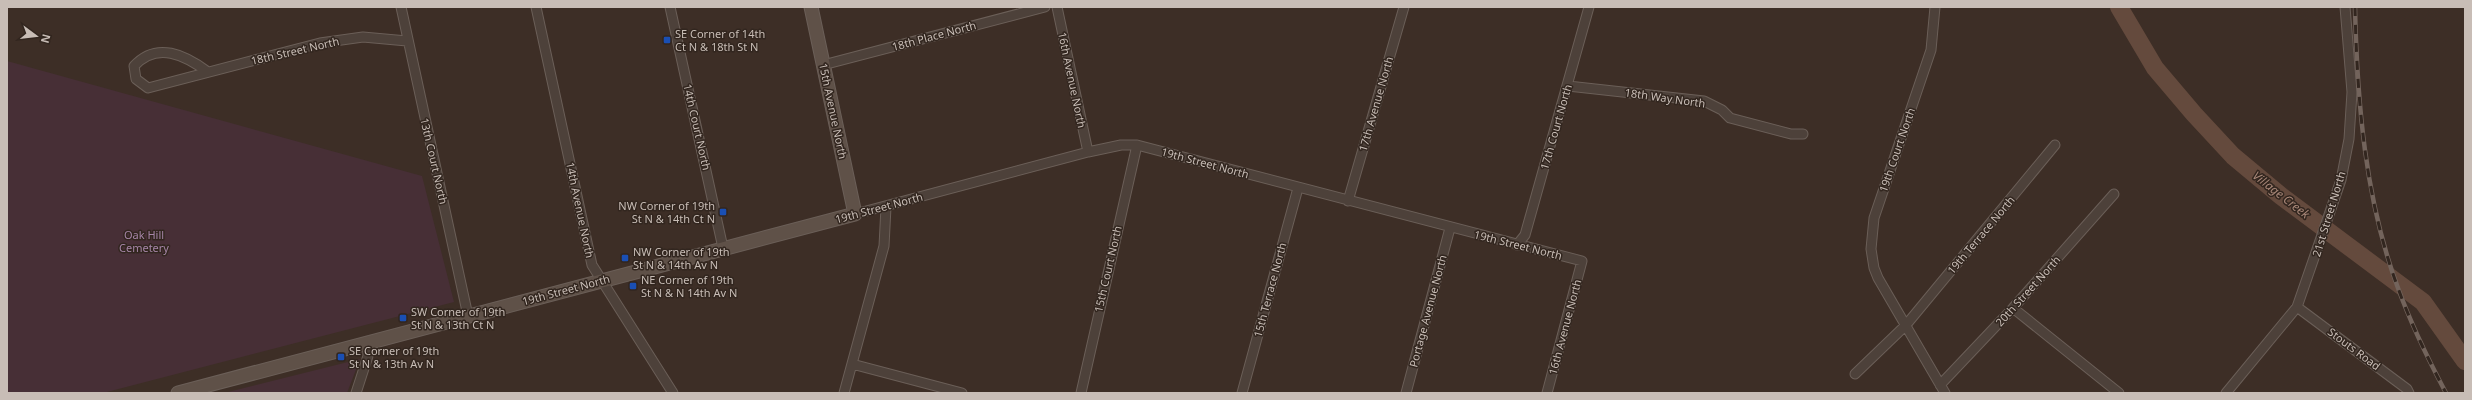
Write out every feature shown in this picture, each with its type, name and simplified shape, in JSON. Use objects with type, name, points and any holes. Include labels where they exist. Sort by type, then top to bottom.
[{"type":"street","name":"13th Court North","points":[[401,7],[407,41],[468,316]]},
{"type":"street","name":"14th Avenue North","points":[[536,7],[592,265],[674,393]]},
{"type":"street","name":"14th Court North","points":[[670,7],[724,248]]},
{"type":"street","name":"15th Avenue North","points":[[811,7],[855,214]]},
{"type":"street","name":"18th Place North","points":[[823,66],[1046,7]]},
{"type":"street","name":"16th Avenue North","points":[[1057,7],[1088,152]]},
{"type":"street","name":"17th Avenue North","points":[[1348,201],[1404,7]]},
{"type":"street","name":"17th Court North","points":[[1517,245],[1524,235],[1568,86],[1589,7]]},
{"type":"street","name":"19th Court North","points":[[1935,7],[1931,50],[1874,218],[1872,259],[1878,278],[1943,389]]},
{"type":"street","name":"21st Street North","points":[[2226,393],[2297,307],[2341,180],[2349,139],[2352,92],[2345,7]]},
{"type":"street","name":"18th Street North","points":[[208,72],[191,60],[161,52],[143,56],[134,66],[136,79],[148,88],[320,43],[363,38],[407,41]]},
{"type":"street","name":"18th Way North","points":[[1568,86],[1704,101],[1722,110],[1730,118],[1791,134],[1803,134]]},
{"type":"street","name":"19th Street North","points":[[178,393],[1088,152],[1121,145],[1137,145],[1450,228],[1582,261]]},
{"type":"street","name":"15th Court North","points":[[1081,393],[1137,145]]},
{"type":"street","name":"19th Terrace North","points":[[1906,325],[2055,145]]},
{"type":"street","name":"15th Terrace North","points":[[1242,393],[1298,188]]},
{"type":"street","name":"20th Street North","points":[[1943,389],[2114,194]]},
{"type":"street","points":[[844,393],[884,246],[886,206]]},
{"type":"street","name":"Portage Avenue North","points":[[1406,393],[1450,228]]},
{"type":"street","name":"16th Avenue North","points":[[1547,393],[1582,261]]},
{"type":"street","name":"Stouts Road","points":[[2297,307],[2407,389],[2409,393]]},
{"type":"street","points":[[2013,308],[2119,393]]},
{"type":"street","points":[[1855,374],[1906,325]]},
{"type":"street","points":[[356,393],[368,356],[367,343]]},
{"type":"street","points":[[852,364],[962,393]]},
{"type":"green space","name":"Oak Hill Cemetery","points":[[7,61],[422,176],[454,302],[103,393],[7,393]]},
{"type":"green space","points":[[360,359],[347,393],[224,393]]},
{"type":"waterway","name":"Village Creek","points":[[2119,7],[2155,68],[2194,114],[2233,156],[2281,196],[2423,302],[2465,361]]},
{"type":"railway","points":[[2355,7],[2361,114],[2370,185],[2378,220],[2387,254],[2408,315],[2446,393]]},
{"type":"place","name":"SE Corner of 14th Ct N & 18th St N","points":[[667,40]]},
{"type":"place","name":"NW Corner of 19th St N & 14th Ct N","points":[[723,212]]},
{"type":"place","name":"NW Corner of 19th St N & 14th Av N","points":[[625,258]]},
{"type":"place","name":"NE Corner of 19th St N & N 14th Av N","points":[[633,286]]},
{"type":"place","name":"SW Corner of 19th St N & 13th Ct N","points":[[403,318]]},
{"type":"place","name":"SE Corner of 19th St N & 13th Av N","points":[[341,357]]}]
